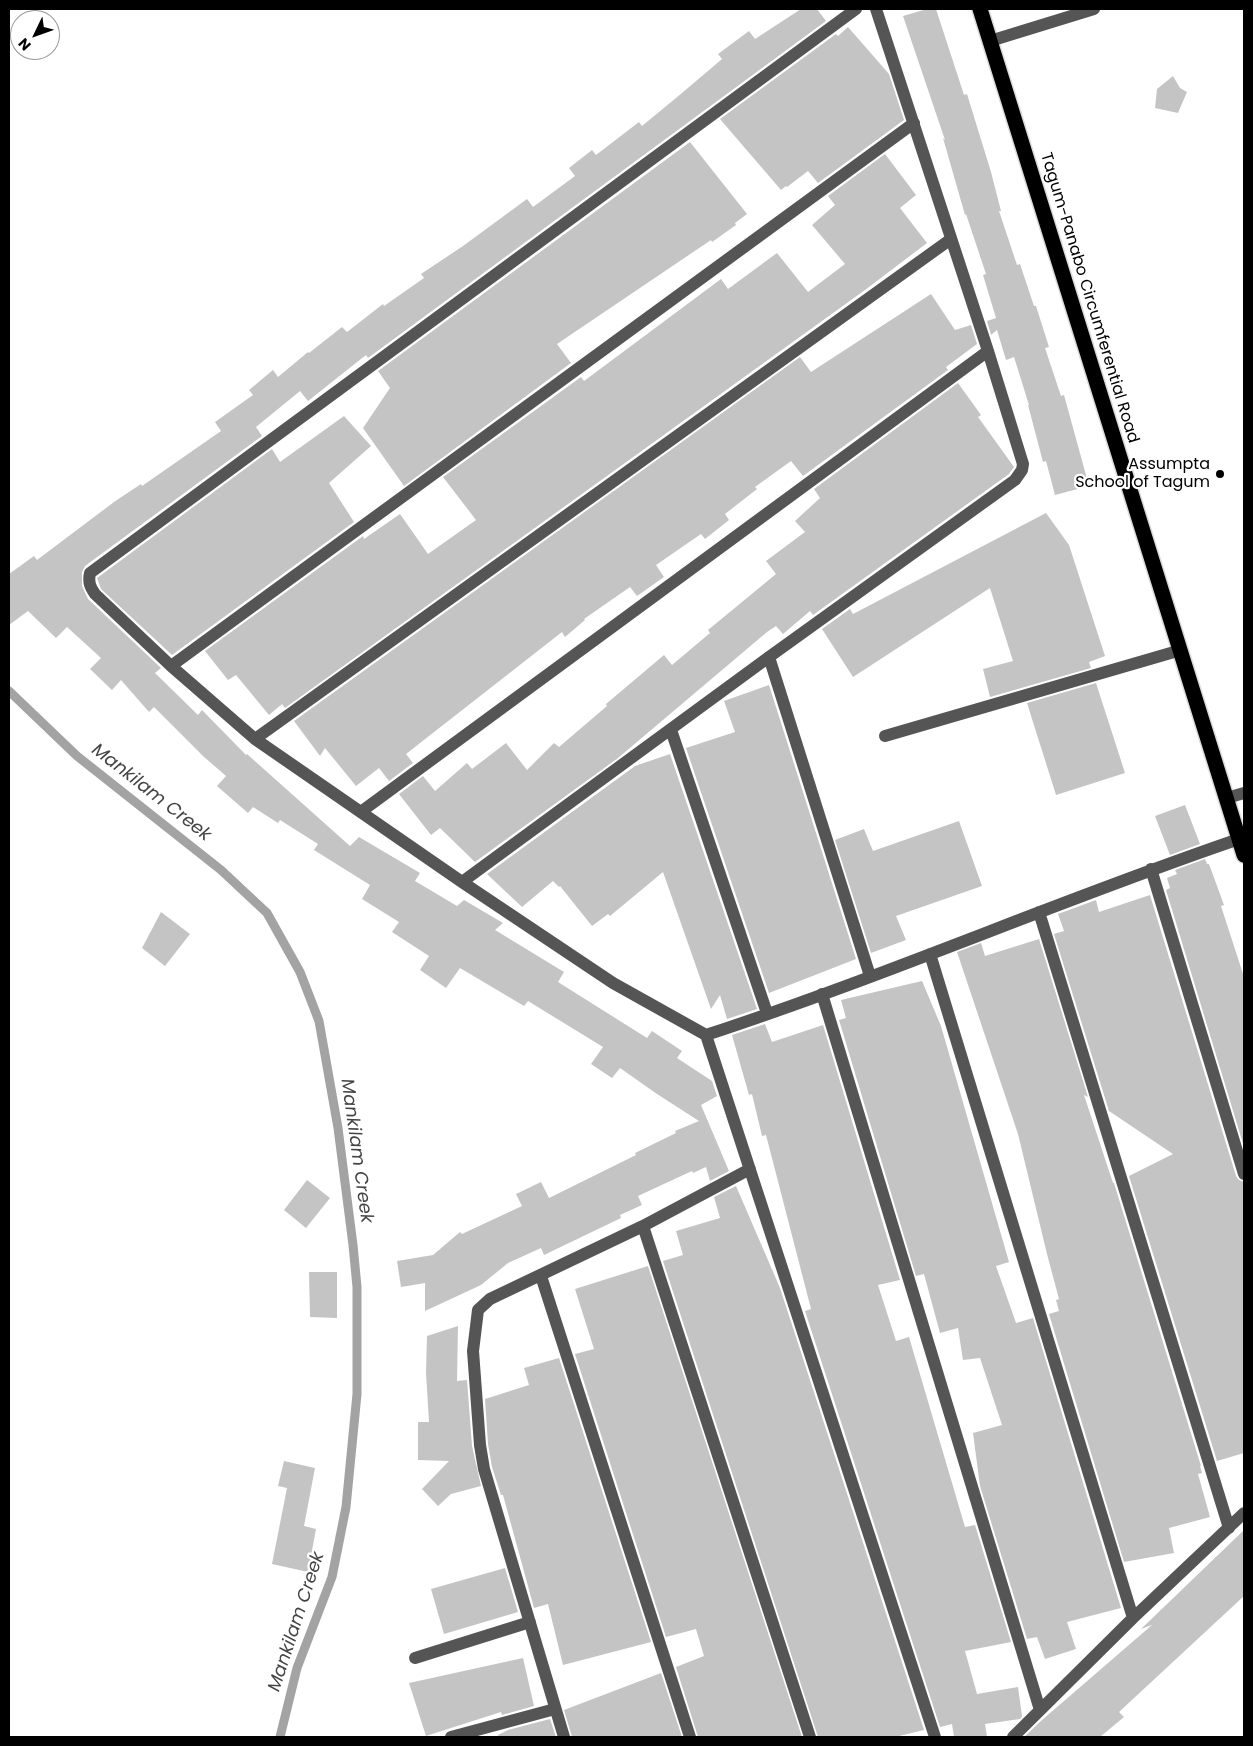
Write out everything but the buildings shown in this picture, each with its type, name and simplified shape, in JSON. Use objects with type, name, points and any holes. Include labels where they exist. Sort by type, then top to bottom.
[{"type":"highway","name":"Tagum-Panabo Circumferential Road","points":[[980,9],[1244,855]]},
{"type":"street","points":[[856,9],[90,573],[89,580],[95,594],[171,666],[255,739],[362,811],[462,882],[613,983],[706,1035],[935,1737]]},
{"type":"street","points":[[462,882],[1019,476],[1023,464],[876,9]]},
{"type":"street","points":[[990,41],[1094,9]]},
{"type":"street","points":[[171,666],[914,123]]},
{"type":"street","points":[[255,739],[951,239]]},
{"type":"street","points":[[362,811],[988,351]]},
{"type":"street","points":[[885,736],[1181,650]]},
{"type":"street","points":[[769,657],[870,976]]},
{"type":"street","points":[[671,730],[767,1013]]},
{"type":"street","points":[[1227,798],[1244,793]]},
{"type":"street","points":[[706,1035],[930,954],[1151,869],[1239,839]]},
{"type":"street","points":[[1151,869],[1244,1174]]},
{"type":"street","points":[[1039,912],[1229,1528]]},
{"type":"street","points":[[930,954],[1133,1618]]},
{"type":"street","points":[[822,994],[1040,1710]]},
{"type":"street","points":[[564,1737],[484,1469],[479,1436],[473,1351],[478,1310],[482,1304],[643,1226],[750,1169]]},
{"type":"street","points":[[643,1226],[810,1737]]},
{"type":"street","points":[[541,1276],[690,1737]]},
{"type":"street","points":[[1013,1737],[1133,1618],[1244,1513]]},
{"type":"street","points":[[415,1658],[530,1622]]},
{"type":"street","points":[[451,1737],[555,1709]]},
{"type":"waterway","name":"Mankilam Creek","points":[[9,691],[77,756],[221,870],[267,913],[300,972],[319,1021],[338,1128],[353,1245],[357,1287],[357,1394],[346,1507],[332,1577],[297,1668],[280,1737]]},
{"type":"place","name":"Assumpta School of Tagum","points":[[1220,474]]}]
